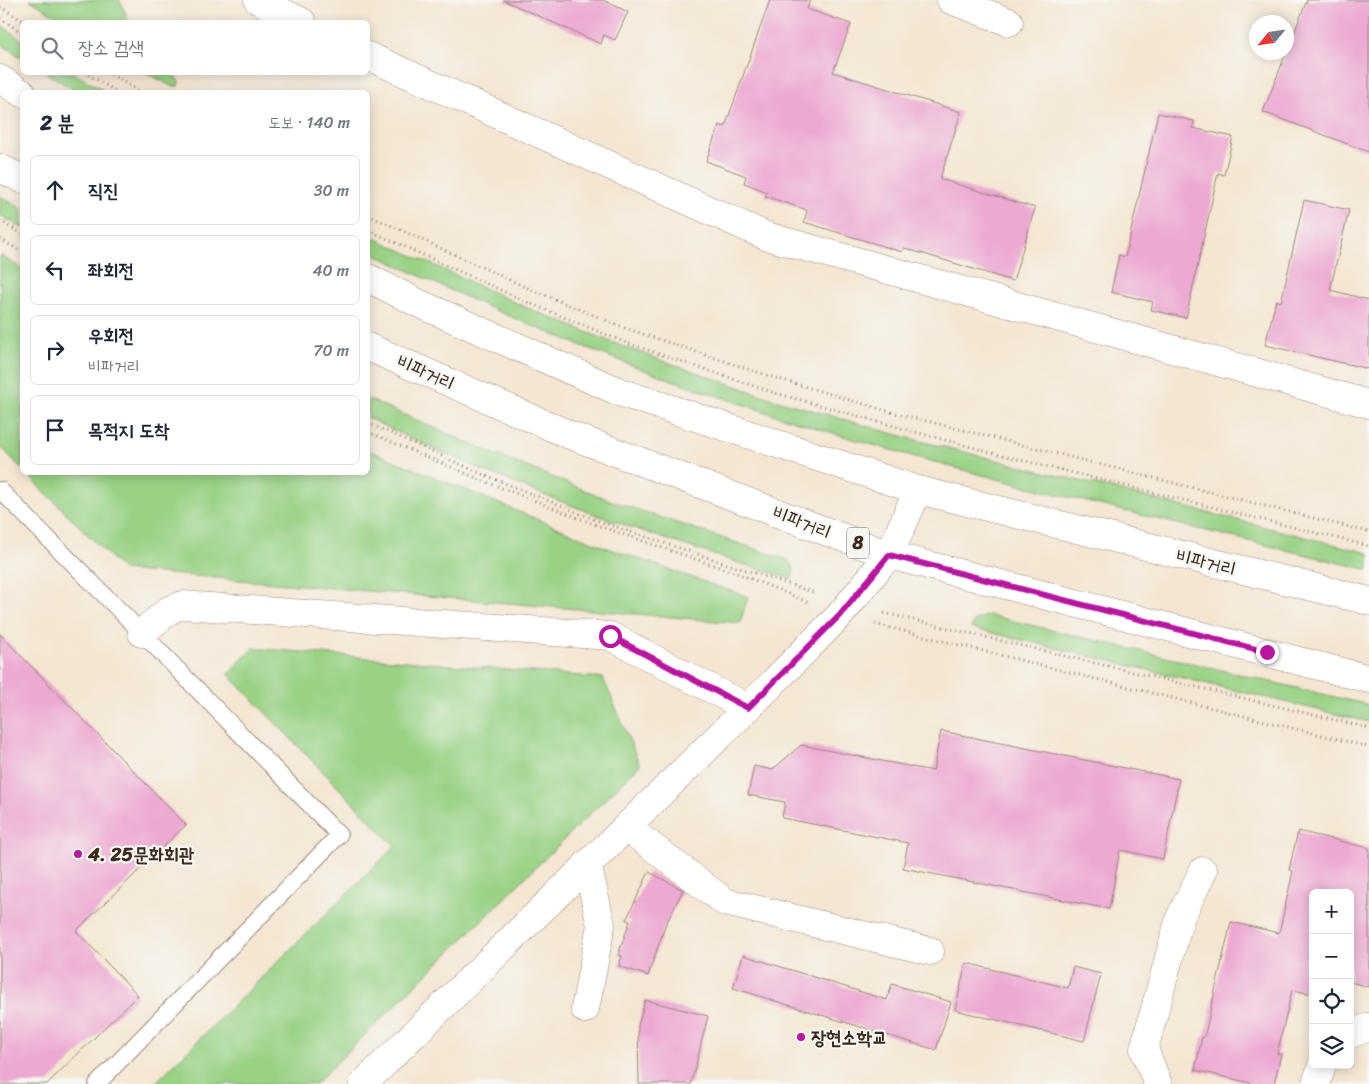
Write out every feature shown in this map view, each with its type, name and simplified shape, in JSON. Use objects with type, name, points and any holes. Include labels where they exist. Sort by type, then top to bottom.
[{"type":"street","points":[[258,0],[298,20]]},
{"type":"street","points":[[951,0],[1009,22]]},
{"type":"street","points":[[370,57],[766,236],[1369,404]]},
{"type":"street","points":[[0,79],[20,92]]},
{"type":"street","points":[[0,168],[20,178]]},
{"type":"street","name":"비파거리","points":[[370,279],[418,304],[622,393],[918,490],[1369,601]]},
{"type":"street","name":"비파거리","points":[[370,348],[570,435],[889,555],[1369,679]]},
{"type":"street","points":[[363,1084],[748,708],[840,615],[889,555],[918,490]]},
{"type":"street","points":[[142,633],[170,610],[183,606],[610,636],[748,708]]},
{"type":"street","points":[[626,827],[725,902],[930,951]]},
{"type":"street","points":[[585,1009],[601,925],[587,864]]},
{"type":"street","points":[[1158,1084],[1144,1049],[1180,918],[1202,871]]},
{"type":"street","points":[[1354,1033],[1369,1027]]},
{"type":"street","points":[[1316,1084],[1321,1069]]},
{"type":"lane","points":[[0,490],[339,835],[97,1084]]},
{"type":"path","points":[[0,7],[22,20]]},
{"type":"path","points":[[0,18],[20,32]]},
{"type":"path","points":[[89,75],[114,90]]},
{"type":"path","points":[[112,75],[137,90]]},
{"type":"path","points":[[370,217],[525,287],[625,328],[766,375],[887,411],[1369,532]]},
{"type":"path","points":[[0,221],[20,233]]},
{"type":"path","points":[[370,231],[527,302],[624,342],[772,392],[991,452],[1369,546]]},
{"type":"path","points":[[0,239],[20,251]]},
{"type":"green space","points":[[30,0],[120,0],[128,20],[63,20]]},
{"type":"green space","points":[[0,24],[20,39],[20,57],[0,43]]},
{"type":"green space","points":[[49,75],[76,75],[103,90],[75,90]]},
{"type":"green space","points":[[151,75],[174,75],[179,82],[178,86],[171,86]]},
{"type":"green space","points":[[0,196],[20,208],[20,227],[0,215]]},
{"type":"green space","points":[[370,236],[525,307],[624,347],[770,398],[912,439],[1369,553],[1369,570],[1140,515],[842,436],[703,391],[635,366],[567,340],[433,282],[370,252]]},
{"type":"green space","points":[[0,255],[20,268],[20,467],[0,446]]},
{"type":"green space","points":[[370,400],[492,453],[612,501],[788,560],[794,569],[792,579],[684,545],[577,508],[419,442],[370,419]]},
{"type":"green space","points":[[370,451],[605,547],[748,597],[740,623],[123,570],[28,475],[370,475]]},
{"type":"green space","points":[[988,615],[1369,705],[1369,722],[971,628],[975,620]]},
{"type":"green space","points":[[253,648],[603,678],[640,765],[315,1084],[154,1084],[395,846],[228,674]]},
{"type":"building","points":[[503,0],[603,0],[628,12],[615,40],[604,35],[601,44]]},
{"type":"building","points":[[770,0],[810,0],[807,9],[851,24],[833,72],[961,112],[940,179],[1035,208],[1013,281],[904,248],[902,252],[804,222],[807,210],[765,196],[767,192],[744,183],[746,176],[706,161],[719,125],[725,127]]},
{"type":"building","points":[[1307,0],[1369,0],[1369,152],[1263,112],[1283,60],[1294,60],[1294,33]]},
{"type":"building","points":[[1158,113],[1194,121],[1193,128],[1233,137],[1224,175],[1218,173],[1186,318],[1151,310],[1153,302],[1111,292],[1119,255],[1125,257]]},
{"type":"building","points":[[1304,200],[1349,210],[1330,290],[1369,300],[1369,369],[1265,345],[1276,300],[1281,302]]},
{"type":"building","name":"4. 25문화회관","points":[[0,634],[186,825],[76,931],[138,995],[47,1084],[0,1084]]},
{"type":"building","points":[[941,731],[1179,779],[1163,859],[1120,850],[1109,909],[903,868],[908,843],[782,818],[785,802],[748,795],[754,766],[772,770],[801,745],[933,771]]},
{"type":"building","points":[[1298,831],[1369,848],[1369,987],[1354,983],[1354,889],[1309,889],[1309,993],[1292,990],[1277,1054],[1281,1054],[1274,1084],[1255,1084],[1195,1070],[1231,922],[1279,933],[1293,871],[1289,870]]},
{"type":"building","points":[[649,872],[683,890],[665,926],[648,976],[619,966],[622,956],[618,955],[630,921],[626,920]]},
{"type":"building","points":[[743,955],[887,1000],[892,984],[951,1002],[936,1050],[733,988]]},
{"type":"building","points":[[966,963],[1068,988],[1073,967],[1101,974],[1084,1041],[955,1010]]},
{"type":"building","points":[[645,1000],[708,1016],[691,1084],[639,1084],[638,1026]]},
{"type":"place","name":"4. 25문화회관","points":[[78,854]]},
{"type":"place","name":"장현소학교","points":[[801,1037]]},
{"type":"route","points":[[610,636],[748,708],[840,615],[889,555],[1267,652]]}]
